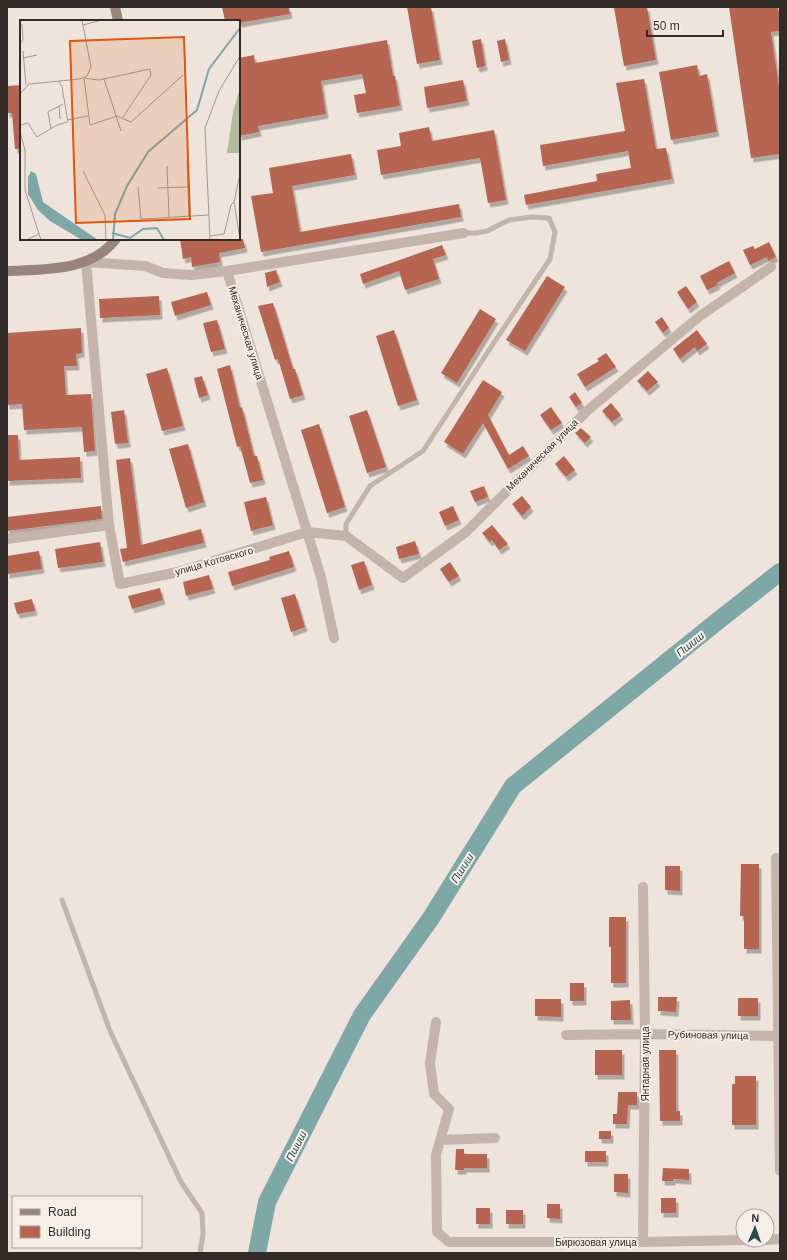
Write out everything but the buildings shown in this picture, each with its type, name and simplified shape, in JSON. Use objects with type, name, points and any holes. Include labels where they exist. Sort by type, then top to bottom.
[{"type":"main road","points":[[115,7],[118,20]]},
{"type":"main road","points":[[7,270],[60,268],[86,262],[111,245],[115,240]]},
{"type":"street","points":[[7,539],[109,525],[86,262],[145,266],[163,273],[191,275],[227,271],[464,233]]},
{"type":"street","name":"Механическая улица","points":[[346,536],[403,578],[466,532],[593,406],[700,316],[771,267]]},
{"type":"street","name":"Механическая улица","points":[[227,271],[321,578],[334,638]]},
{"type":"street","name":"улица Котовского","points":[[109,525],[120,584],[178,572],[307,532]]},
{"type":"street","points":[[307,532],[346,536]]},
{"type":"street","points":[[776,858],[780,1171]]},
{"type":"street","name":"Янтарная улица","points":[[643,887],[645,1034],[643,1242]]},
{"type":"street","points":[[436,1022],[430,1063],[434,1094],[449,1108],[441,1140],[495,1138]]},
{"type":"street","name":"Рубиновая улица","points":[[566,1035],[645,1034],[778,1036]]},
{"type":"street","name":"Бирюзовая улица","points":[[441,1140],[436,1155],[437,1232],[449,1242],[643,1242],[735,1240]]},
{"type":"lane","points":[[346,536],[346,524],[370,486],[423,451],[496,338],[550,259],[555,232],[549,218],[532,217],[509,220],[487,231],[464,233]]},
{"type":"lane","points":[[62,900],[110,1031],[181,1182],[202,1213],[203,1234],[200,1253]]},
{"type":"waterway","name":"Пшиш","points":[[257,1253],[267,1202],[362,1015],[431,918],[513,786],[780,572]]}]
